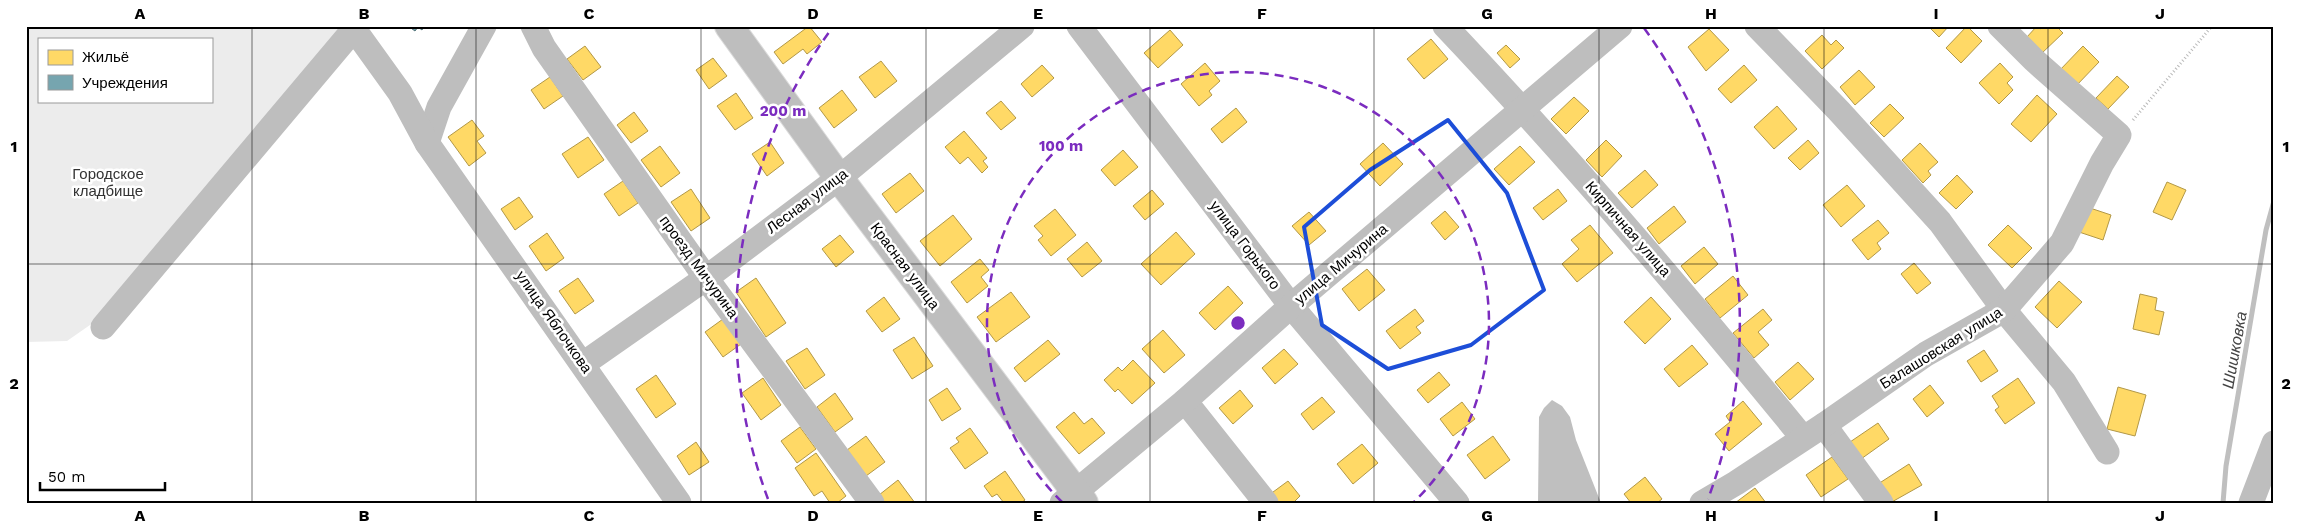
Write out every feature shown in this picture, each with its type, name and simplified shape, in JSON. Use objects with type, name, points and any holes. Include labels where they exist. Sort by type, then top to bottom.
[{"type":"main road","name":"Красная улица","points":[[729,26],[1074,499]]},
{"type":"street","points":[[427,143],[439,107],[484,26]]},
{"type":"street","name":"проезд Мичурина","points":[[533,26],[544,48],[706,278],[872,503]]},
{"type":"street","name":"Лесная улица","points":[[583,364],[706,278],[839,178],[1022,26]]},
{"type":"street","name":"улица Горького","points":[[1079,26],[1291,306],[1458,503]]},
{"type":"street","name":"Кирпичная улица","points":[[1445,26],[1524,109],[1703,316],[1803,438]]},
{"type":"street","name":"улица Мичурина","points":[[1074,499],[1291,306],[1620,26]]},
{"type":"street","points":[[1757,26],[1839,111],[1940,222],[2004,310],[2064,382],[2107,452]]},
{"type":"street","points":[[2000,26],[2034,60],[2119,135]]},
{"type":"street","name":"улица Яблочкова","points":[[103,327],[354,29],[400,93],[427,143],[679,503]]},
{"type":"street","name":"Балашовская улица","points":[[1702,503],[1824,425],[1926,354],[2004,310],[2062,243],[2102,163],[2119,135]]},
{"type":"street","points":[[1185,401],[1266,503]]},
{"type":"street","points":[[1824,425],[1881,503]]},
{"type":"street","points":[[2251,503],[2274,443]]},
{"type":"path","points":[[2119,135],[2212,26]]},
{"type":"highlighted area","points":[[1448,120],[1507,193],[1544,290],[1471,345],[1388,369],[1322,325],[1304,227],[1370,170]]},
{"type":"green space","name":"Городское кладбище","points":[[26,26],[339,26],[341,32],[100,318],[67,341],[26,342]]},
{"type":"shaded area","points":[[1552,400],[1562,406],[1570,417],[1576,440],[1601,503],[1538,503],[1539,417]]},
{"type":"building: Жильё","points":[[809,26],[822,42],[807,54],[803,49],[783,64],[774,52]]},
{"type":"building: Жильё","points":[[1928,26],[1949,26],[1939,37]]},
{"type":"building: Жильё","points":[[1967,26],[1982,41],[1961,63],[1946,48]]},
{"type":"building: Жильё","points":[[2037,26],[2041,29],[2044,26],[2056,26],[2063,33],[2041,54],[2026,38]]},
{"type":"building: Жильё","points":[[1709,29],[1729,50],[1706,71],[1688,47]]},
{"type":"building: Жильё","points":[[1170,30],[1183,45],[1158,68],[1144,53]]},
{"type":"building: Жильё","points":[[1822,35],[1831,45],[1836,40],[1844,48],[1822,69],[1805,51]]},
{"type":"building: Жильё","points":[[1431,39],[1448,59],[1424,79],[1407,59]]},
{"type":"building: Жильё","points":[[1506,45],[1520,59],[1510,68],[1497,53]]},
{"type":"building: Жильё","points":[[585,46],[601,67],[583,80],[567,59]]},
{"type":"building: Жильё","points":[[2083,46],[2099,62],[2075,87],[2059,71]]},
{"type":"building: Жильё","points":[[713,58],[727,76],[709,89],[696,70]]},
{"type":"building: Жильё","points":[[881,61],[897,81],[875,98],[859,77]]},
{"type":"building: Жильё","points":[[1205,63],[1220,81],[1209,91],[1212,95],[1199,106],[1181,84]]},
{"type":"building: Жильё","points":[[2000,63],[2013,77],[2007,83],[2013,90],[1999,104],[1979,83]]},
{"type":"building: Жильё","points":[[1042,65],[1054,78],[1032,97],[1021,84]]},
{"type":"building: Жильё","points":[[1744,65],[1757,80],[1731,103],[1718,89]]},
{"type":"building: Жильё","points":[[1859,70],[1875,87],[1855,105],[1840,87]]},
{"type":"building: Жильё","points":[[2117,76],[2129,87],[2108,109],[2096,98]]},
{"type":"building: Жильё","points":[[550,77],[563,96],[544,109],[531,90]]},
{"type":"building: Жильё","points":[[842,90],[857,110],[834,128],[819,108]]},
{"type":"building: Жильё","points":[[736,93],[753,118],[735,130],[717,106]]},
{"type":"building: Жильё","points":[[2037,95],[2057,114],[2031,142],[2011,124]]},
{"type":"building: Жильё","points":[[1574,97],[1589,111],[1566,134],[1551,119]]},
{"type":"building: Жильё","points":[[1001,101],[1016,118],[1001,130],[986,113]]},
{"type":"building: Жильё","points":[[1890,104],[1904,118],[1884,137],[1870,123]]},
{"type":"building: Жильё","points":[[1777,106],[1797,129],[1774,149],[1754,127]]},
{"type":"building: Жильё","points":[[1236,108],[1247,122],[1222,143],[1211,129]]},
{"type":"building: Жильё","points":[[634,112],[648,131],[631,143],[617,125]]},
{"type":"building: Жильё","points":[[472,120],[484,136],[477,141],[486,153],[469,166],[448,137]]},
{"type":"building: Жильё","points":[[964,131],[987,158],[983,161],[988,167],[982,173],[968,157],[960,164],[945,147]]},
{"type":"building: Жильё","points":[[588,137],[604,160],[578,178],[562,154]]},
{"type":"building: Жильё","points":[[1606,140],[1622,156],[1602,177],[1586,160]]},
{"type":"building: Жильё","points":[[1808,140],[1819,153],[1800,170],[1788,158]]},
{"type":"building: Жильё","points":[[770,142],[784,163],[767,176],[752,154]]},
{"type":"building: Жильё","points":[[1383,143],[1403,164],[1380,186],[1360,164]]},
{"type":"building: Жильё","points":[[1920,143],[1938,162],[1928,171],[1931,175],[1923,183],[1902,160]]},
{"type":"building: Жильё","points":[[660,146],[680,173],[661,187],[641,160]]},
{"type":"building: Жильё","points":[[1520,146],[1535,162],[1509,185],[1494,169]]},
{"type":"building: Жильё","points":[[1123,150],[1138,167],[1115,186],[1101,170]]},
{"type":"building: Жильё","points":[[1645,170],[1658,185],[1632,208],[1618,193]]},
{"type":"building: Жильё","points":[[910,173],[924,191],[896,213],[882,194]]},
{"type":"building: Жильё","points":[[1957,175],[1973,192],[1956,209],[1939,193]]},
{"type":"building: Жильё","points":[[623,181],[638,203],[619,216],[604,194]]},
{"type":"building: Жильё","points":[[2167,182],[2186,190],[2172,220],[2153,212]]},
{"type":"building: Жильё","points":[[1847,185],[1865,206],[1841,227],[1823,205]]},
{"type":"building: Жильё","points":[[691,189],[710,218],[691,231],[671,202]]},
{"type":"building: Жильё","points":[[1558,189],[1567,201],[1543,220],[1533,208]]},
{"type":"building: Жильё","points":[[1152,190],[1164,204],[1145,220],[1133,206]]},
{"type":"building: Жильё","points":[[519,197],[533,217],[515,230],[501,209]]},
{"type":"building: Жильё","points":[[1674,206],[1686,222],[1659,244],[1647,228]]},
{"type":"building: Жильё","points":[[2084,206],[2111,215],[2103,240],[2076,231]]},
{"type":"building: Жильё","points":[[1055,209],[1076,235],[1051,256],[1038,240],[1043,236],[1034,226]]},
{"type":"building: Жильё","points":[[1445,211],[1459,227],[1445,240],[1431,223]]},
{"type":"building: Жильё","points":[[1309,212],[1326,231],[1309,245],[1292,226]]},
{"type":"building: Жильё","points":[[953,215],[972,239],[940,266],[920,241]]},
{"type":"building: Жильё","points":[[1878,220],[1889,233],[1877,243],[1881,249],[1868,260],[1852,240]]},
{"type":"building: Жильё","points":[[1590,225],[1613,253],[1577,282],[1562,264],[1579,249],[1571,240]]},
{"type":"building: Жильё","points":[[2008,225],[2032,248],[2012,268],[1988,245]]},
{"type":"building: Жильё","points":[[1176,232],[1195,254],[1161,285],[1141,264]]},
{"type":"building: Жильё","points":[[547,233],[564,258],[546,271],[529,246]]},
{"type":"building: Жильё","points":[[840,235],[854,252],[836,267],[822,249]]},
{"type":"building: Жильё","points":[[1087,242],[1102,261],[1082,277],[1067,259]]},
{"type":"building: Жильё","points":[[1704,247],[1718,264],[1695,284],[1681,266]]},
{"type":"building: Жильё","points":[[980,259],[989,270],[981,277],[988,286],[967,303],[951,282]]},
{"type":"building: Жильё","points":[[1914,263],[1931,283],[1917,294],[1901,274]]},
{"type":"building: Жильё","points":[[1367,269],[1385,290],[1359,311],[1342,289]]},
{"type":"building: Жильё","points":[[1733,276],[1748,295],[1720,318],[1705,299]]},
{"type":"building: Жильё","points":[[578,278],[594,301],[575,314],[559,291]]},
{"type":"building: Жильё","points":[[756,278],[786,323],[766,337],[736,292]]},
{"type":"building: Жильё","points":[[2059,281],[2082,302],[2057,328],[2035,307]]},
{"type":"building: Жильё","points":[[1228,286],[1243,303],[1215,330],[1199,313]]},
{"type":"building: Жильё","points":[[1011,292],[1030,317],[996,342],[977,317]]},
{"type":"building: Жильё","points":[[2140,294],[2157,298],[2155,310],[2164,312],[2159,335],[2133,329]]},
{"type":"building: Жильё","points":[[884,297],[900,319],[882,332],[866,311]]},
{"type":"building: Жильё","points":[[1651,297],[1671,319],[1645,344],[1624,322]]},
{"type":"building: Жильё","points":[[1415,309],[1424,321],[1416,327],[1421,333],[1400,349],[1386,331]]},
{"type":"building: Жильё","points":[[1763,309],[1772,320],[1758,332],[1769,345],[1754,358],[1733,333]]},
{"type":"building: Жильё","points":[[723,319],[741,344],[723,357],[705,332]]},
{"type":"building: Жильё","points":[[1163,330],[1185,355],[1164,373],[1142,349]]},
{"type":"building: Жильё","points":[[914,337],[933,366],[912,379],[893,350]]},
{"type":"building: Жильё","points":[[1048,340],[1060,354],[1025,382],[1014,368]]},
{"type":"building: Жильё","points":[[1692,345],[1708,364],[1679,387],[1664,369]]},
{"type":"building: Жильё","points":[[807,348],[825,375],[805,389],[786,361]]},
{"type":"building: Жильё","points":[[1284,349],[1298,364],[1275,384],[1262,368]]},
{"type":"building: Жильё","points":[[1984,350],[1998,371],[1981,382],[1967,361]]},
{"type":"building: Жильё","points":[[1133,360],[1155,383],[1132,404],[1118,389],[1115,392],[1104,380],[1118,367],[1122,371]]},
{"type":"building: Жильё","points":[[1798,362],[1814,379],[1790,400],[1775,382]]},
{"type":"building: Жильё","points":[[1439,372],[1450,385],[1428,403],[1417,390]]},
{"type":"building: Жильё","points":[[656,375],[676,404],[656,418],[636,389]]},
{"type":"building: Жильё","points":[[763,378],[781,405],[761,420],[742,393]]},
{"type":"building: Жильё","points":[[2018,378],[2035,403],[2005,424],[1995,410],[1999,407],[1992,396]]},
{"type":"building: Жильё","points":[[1930,385],[1944,403],[1927,417],[1913,399]]},
{"type":"building: Жильё","points":[[2118,387],[2146,395],[2135,436],[2107,429]]},
{"type":"building: Жильё","points":[[947,388],[961,409],[942,421],[929,400]]},
{"type":"building: Жильё","points":[[1240,390],[1253,406],[1233,424],[1219,408]]},
{"type":"building: Жильё","points":[[835,393],[853,419],[835,432],[817,407]]},
{"type":"building: Жильё","points":[[1322,397],[1335,412],[1313,430],[1301,414]]},
{"type":"building: Жильё","points":[[1743,401],[1762,424],[1729,451],[1715,434],[1730,422],[1726,416]]},
{"type":"building: Жильё","points":[[1462,402],[1475,419],[1453,436],[1440,419]]},
{"type":"building: Жильё","points":[[1074,412],[1084,424],[1092,418],[1105,433],[1079,454],[1056,427]]},
{"type":"building: Жильё","points":[[1878,423],[1889,439],[1861,459],[1850,442]]},
{"type":"building: Жильё","points":[[800,427],[816,449],[797,463],[781,441]]},
{"type":"building: Жильё","points":[[970,428],[988,453],[965,469],[950,448],[959,442],[956,438]]},
{"type":"building: Жильё","points":[[866,436],[885,462],[866,476],[847,450]]},
{"type":"building: Жильё","points":[[1493,436],[1510,460],[1485,479],[1467,455]]},
{"type":"building: Жильё","points":[[696,442],[709,462],[689,475],[677,456]]},
{"type":"building: Жильё","points":[[1362,444],[1378,463],[1353,484],[1337,464]]},
{"type":"building: Жильё","points":[[816,453],[846,496],[837,503],[830,503],[822,491],[814,496],[795,468]]},
{"type":"building: Жильё","points":[[1832,457],[1848,479],[1821,497],[1806,475]]},
{"type":"building: Жильё","points":[[1909,464],[1922,485],[1890,503],[1878,484]]},
{"type":"building: Жильё","points":[[1005,471],[1025,500],[1021,503],[1004,503],[997,494],[992,497],[984,486]]},
{"type":"building: Жильё","points":[[1645,477],[1662,499],[1657,503],[1631,503],[1624,494]]},
{"type":"building: Жильё","points":[[898,480],[915,503],[885,503],[879,495]]},
{"type":"building: Жильё","points":[[1288,481],[1300,496],[1293,503],[1275,503],[1269,495]]},
{"type":"building: Жильё","points":[[1755,488],[1766,503],[1735,503]]},
{"type":"building: Учреждения","points":[[408,26],[424,26],[422,30],[418,27],[415,31]]},
{"type":"waterway","name":"Шишковка","points":[[2223,503],[2226,466],[2266,230],[2274,201]]}]
